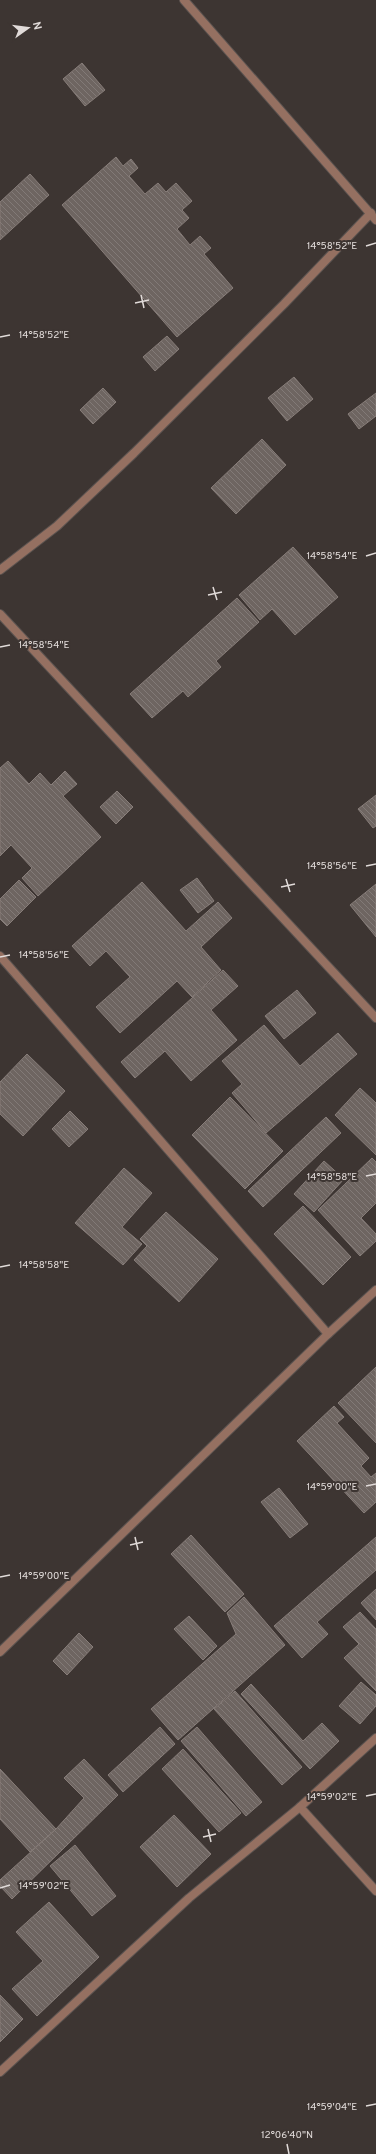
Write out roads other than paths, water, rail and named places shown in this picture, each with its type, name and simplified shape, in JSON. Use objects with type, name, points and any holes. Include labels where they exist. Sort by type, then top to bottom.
[{"type":"street","points":[[0,570],[57,526],[134,453],[373,216],[184,0]]},
{"type":"street","points":[[0,614],[376,1018]]},
{"type":"street","points":[[0,956],[328,1334]]},
{"type":"street","points":[[0,1652],[328,1334],[376,1290]]},
{"type":"street","points":[[0,2072],[189,1898],[300,1807],[376,1738]]},
{"type":"street","points":[[300,1807],[376,1891]]}]
